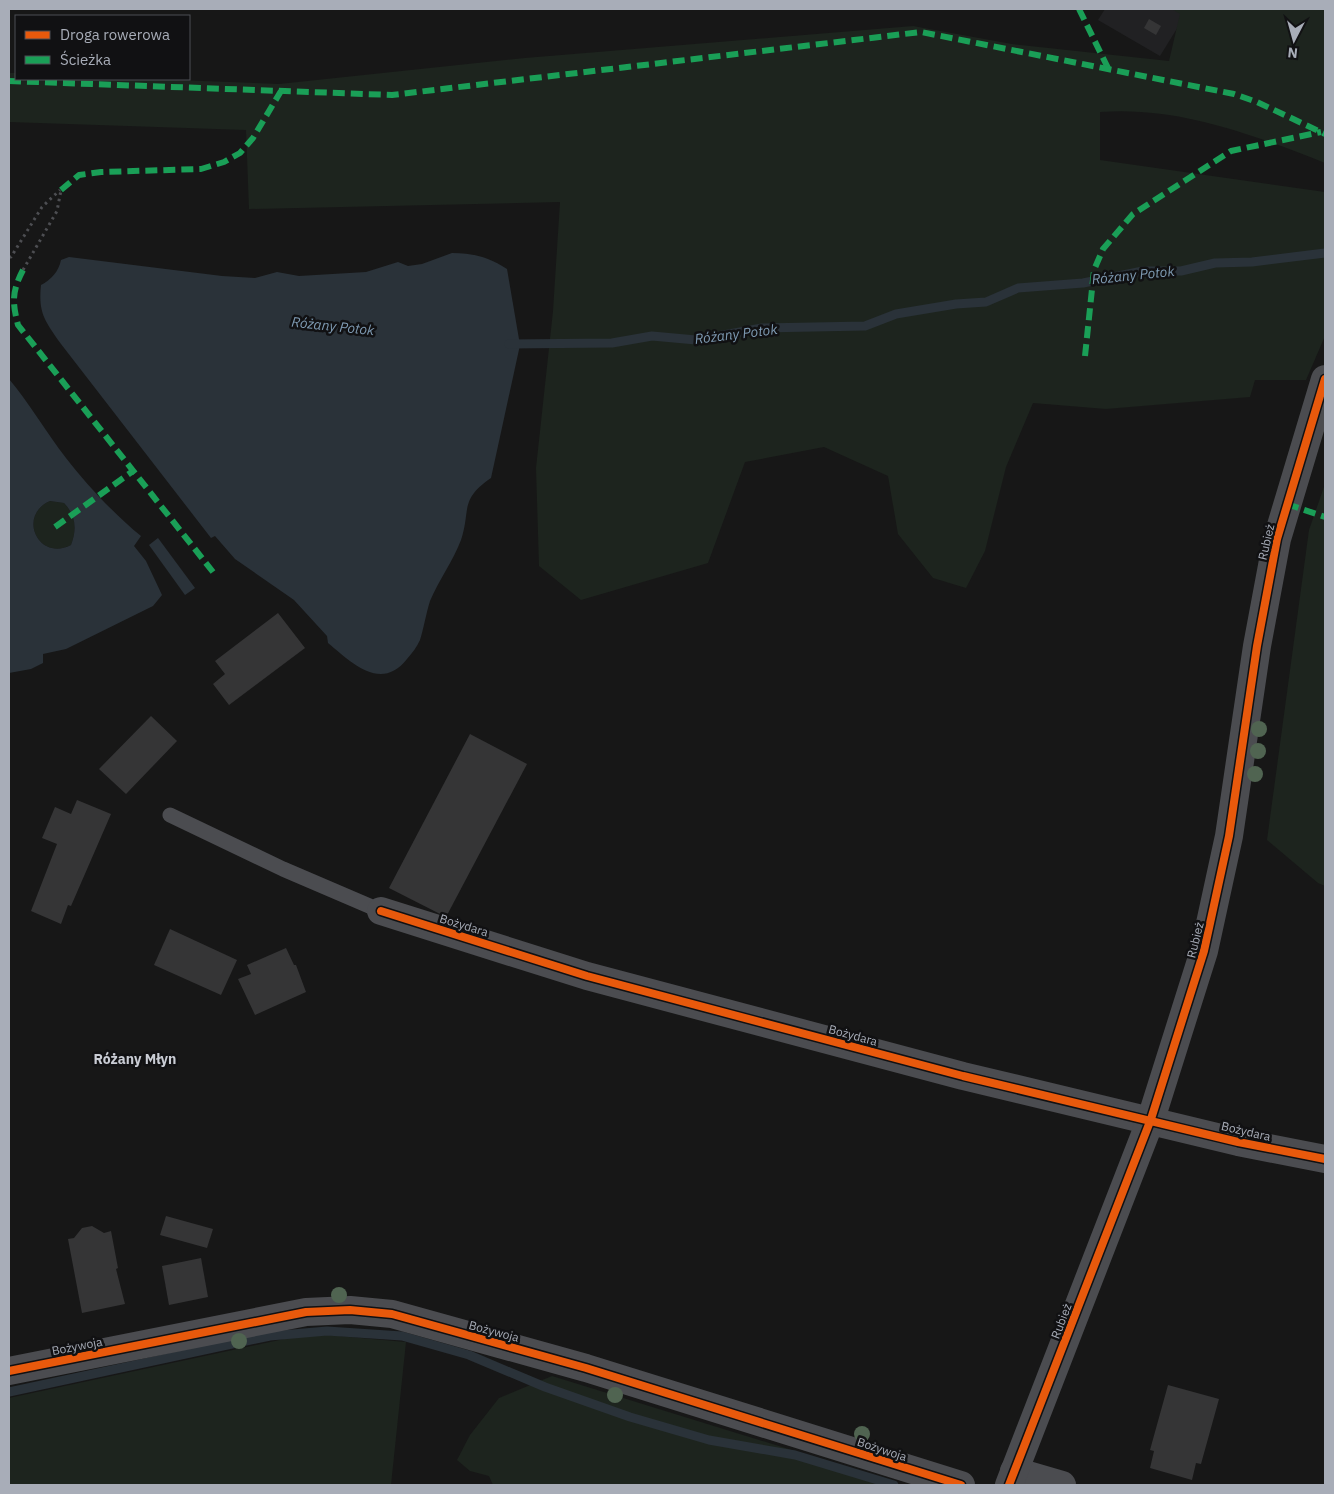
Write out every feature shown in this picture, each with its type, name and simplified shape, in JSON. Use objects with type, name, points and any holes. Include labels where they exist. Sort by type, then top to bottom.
[{"type":"street","name":"Rubież","points":[[1012,1478],[1151,1119],[1204,951],[1229,836],[1257,646],[1277,538],[1325,379]]},
{"type":"street","name":"Bożydara","points":[[381,911],[587,976],[964,1076],[1151,1119],[1238,1142],[1325,1159]]},
{"type":"street","name":"Bożywoja","points":[[9,1372],[306,1312],[350,1310],[392,1314],[586,1368],[961,1485]]},
{"type":"street","points":[[1012,1478],[1062,1485]]},
{"type":"lane","points":[[170,815],[284,869],[381,911]]},
{"type":"path","points":[[9,257],[11,257],[42,207],[61,190],[57,211],[23,270]]},
{"type":"shaded area","points":[[1105,9],[1189,9],[1160,56],[1098,20]]},
{"type":"shaded area","points":[[1172,9],[1325,9],[1325,163],[1271,142],[1215,125],[1187,118],[1129,111],[1100,112],[1100,160],[1325,192],[1325,336],[1306,380],[1255,380],[1250,397],[1106,409],[1033,403],[1006,467],[985,551],[966,588],[933,578],[898,534],[888,476],[824,447],[745,462],[708,563],[581,600],[539,566],[536,468],[553,311],[560,202],[249,209],[246,130],[9,122],[9,73],[15,73],[15,80],[177,80],[279,84],[525,58],[913,26],[1012,44],[1169,61],[1180,14]]},
{"type":"shaded area","points":[[1325,484],[1325,886],[1318,883],[1267,840],[1309,530]]},
{"type":"shaded area","points":[[50,501],[64,503],[71,513],[75,528],[71,545],[59,549],[49,547],[41,542],[33,526],[35,516],[40,508]]},
{"type":"shaded area","points":[[327,1335],[406,1342],[391,1485],[9,1485],[9,1398],[293,1337]]},
{"type":"shaded area","points":[[552,1376],[808,1455],[881,1485],[493,1485],[489,1476],[470,1471],[457,1460],[470,1435],[499,1398]]},
{"type":"water","points":[[452,253],[481,256],[507,269],[520,345],[491,478],[470,499],[461,540],[430,601],[420,640],[407,659],[397,669],[377,674],[357,666],[337,651],[328,643],[327,636],[294,600],[235,559],[215,536],[211,538],[61,344],[44,316],[40,295],[41,285],[54,275],[61,260],[69,257],[222,276],[255,278],[277,272],[299,276],[366,272],[398,262],[408,266],[422,264]]},
{"type":"water","points":[[9,379],[82,478],[111,509],[141,536],[134,546],[146,561],[162,595],[153,606],[66,649],[43,654],[43,663],[31,669],[9,673]],"holes":[[[50,501],[64,503],[71,513],[75,528],[71,545],[59,549],[49,547],[41,542],[36,535],[33,526],[35,516],[40,508]]]},
{"type":"water","points":[[158,538],[195,588],[185,595],[149,545]]},
{"type":"building","points":[[1149,19],[1161,26],[1156,35],[1144,28]]},
{"type":"building","points":[[278,613],[305,648],[229,705],[213,684],[225,674],[215,661]]},
{"type":"building","points":[[151,716],[177,741],[126,794],[99,769]]},
{"type":"building","points":[[470,734],[527,764],[446,917],[389,888]]},
{"type":"building","points":[[77,800],[111,814],[71,906],[68,905],[61,924],[31,911],[57,844],[42,838],[55,807],[71,814]]},
{"type":"building","points":[[170,929],[237,960],[221,995],[154,965]]},
{"type":"building","points":[[286,948],[294,965],[296,965],[306,992],[255,1015],[238,979],[251,974],[247,965]]},
{"type":"building","points":[[166,1216],[213,1229],[207,1248],[160,1235]]},
{"type":"building","points":[[92,1226],[104,1233],[111,1231],[118,1268],[116,1269],[125,1304],[82,1313],[68,1239],[74,1238],[82,1228]]},
{"type":"building","points":[[201,1258],[208,1297],[169,1305],[162,1266]]},
{"type":"building","points":[[1168,1385],[1219,1399],[1201,1464],[1196,1463],[1192,1480],[1150,1468],[1154,1451],[1150,1450]]},
{"type":"waterway","name":"Różany Potok","points":[[509,344],[612,343],[652,336],[696,340],[762,328],[865,326],[896,314],[956,304],[986,302],[1018,288],[1083,283],[1143,271],[1181,271],[1215,263],[1252,262],[1325,253]]},
{"type":"waterway","points":[[9,1392],[270,1336],[327,1331],[402,1336],[469,1355],[545,1387],[630,1417],[709,1440],[795,1455],[894,1485]]},
{"type":"marked path","points":[[1079,9],[1108,68]]},
{"type":"marked path","points":[[9,81],[392,95],[921,32],[1234,94],[1257,102],[1325,134]]},
{"type":"marked path","points":[[61,190],[79,175],[101,172],[201,169],[224,162],[240,153],[253,138],[281,91]]},
{"type":"marked path","points":[[1085,356],[1094,270],[1103,249],[1133,214],[1231,151],[1321,132]]},
{"type":"marked path","points":[[23,270],[14,297],[18,325],[213,572]]},
{"type":"marked path","points":[[55,527],[133,471]]},
{"type":"marked path","points":[[1287,504],[1325,517]]},
{"type":"cycle path","points":[[1009,1485],[1151,1119],[1204,951],[1229,836],[1257,646],[1277,539],[1325,379]]},
{"type":"cycle path","points":[[381,911],[587,976],[963,1076],[1238,1142],[1325,1159]]},
{"type":"cycle path","points":[[9,1371],[306,1312],[350,1310],[392,1314],[586,1368],[961,1485]]},
{"type":"district","name":"Różany Młyn","points":[[135,1059]]}]
